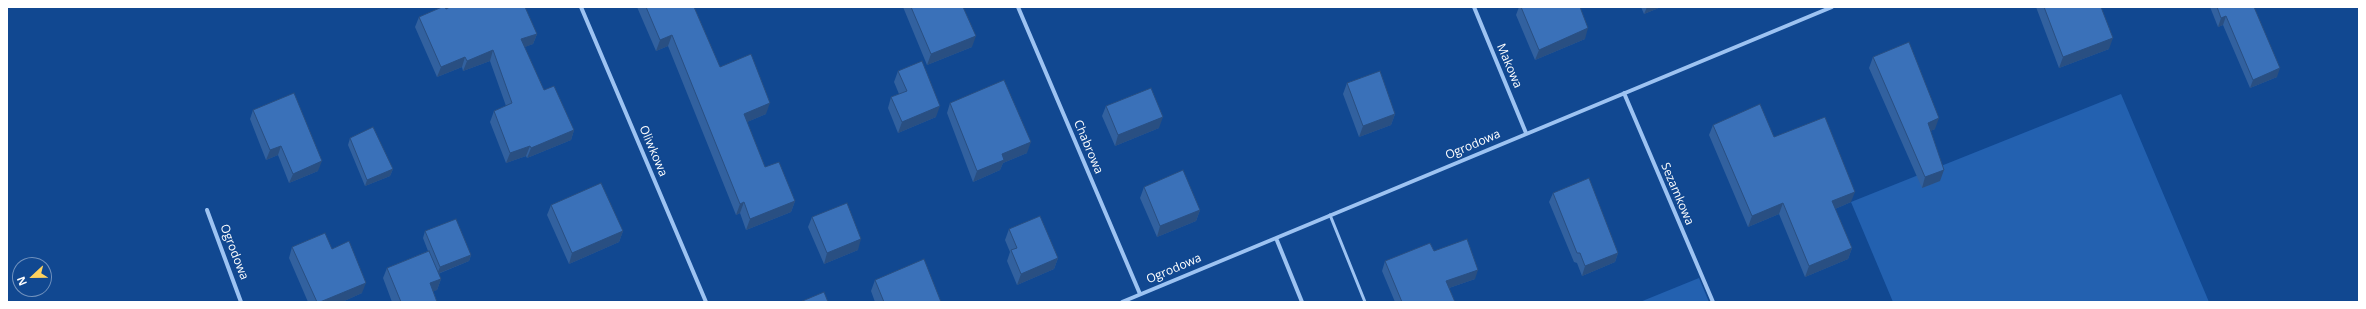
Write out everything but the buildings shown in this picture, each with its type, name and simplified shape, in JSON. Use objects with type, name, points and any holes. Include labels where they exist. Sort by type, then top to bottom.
[{"type":"street","name":"Oliwkowa","points":[[581,7],[706,302]]},
{"type":"street","name":"Chabrowa","points":[[1018,7],[1140,294]]},
{"type":"street","name":"Makowa","points":[[1474,7],[1526,133]]},
{"type":"street","name":"Ogrodowa","points":[[1122,302],[1832,7]]},
{"type":"street","name":"Sezamkowa","points":[[1624,93],[1713,302]]},
{"type":"street","name":"Ogrodowa","points":[[207,210],[241,302]]},
{"type":"street","points":[[1276,238],[1302,302]]},
{"type":"lane","points":[[1330,215],[1365,302]]},
{"type":"shaded area","points":[[2121,94],[2209,302],[1893,302],[1851,202]]},
{"type":"shaded area","points":[[1699,278],[1709,302],[1640,302]]}]
